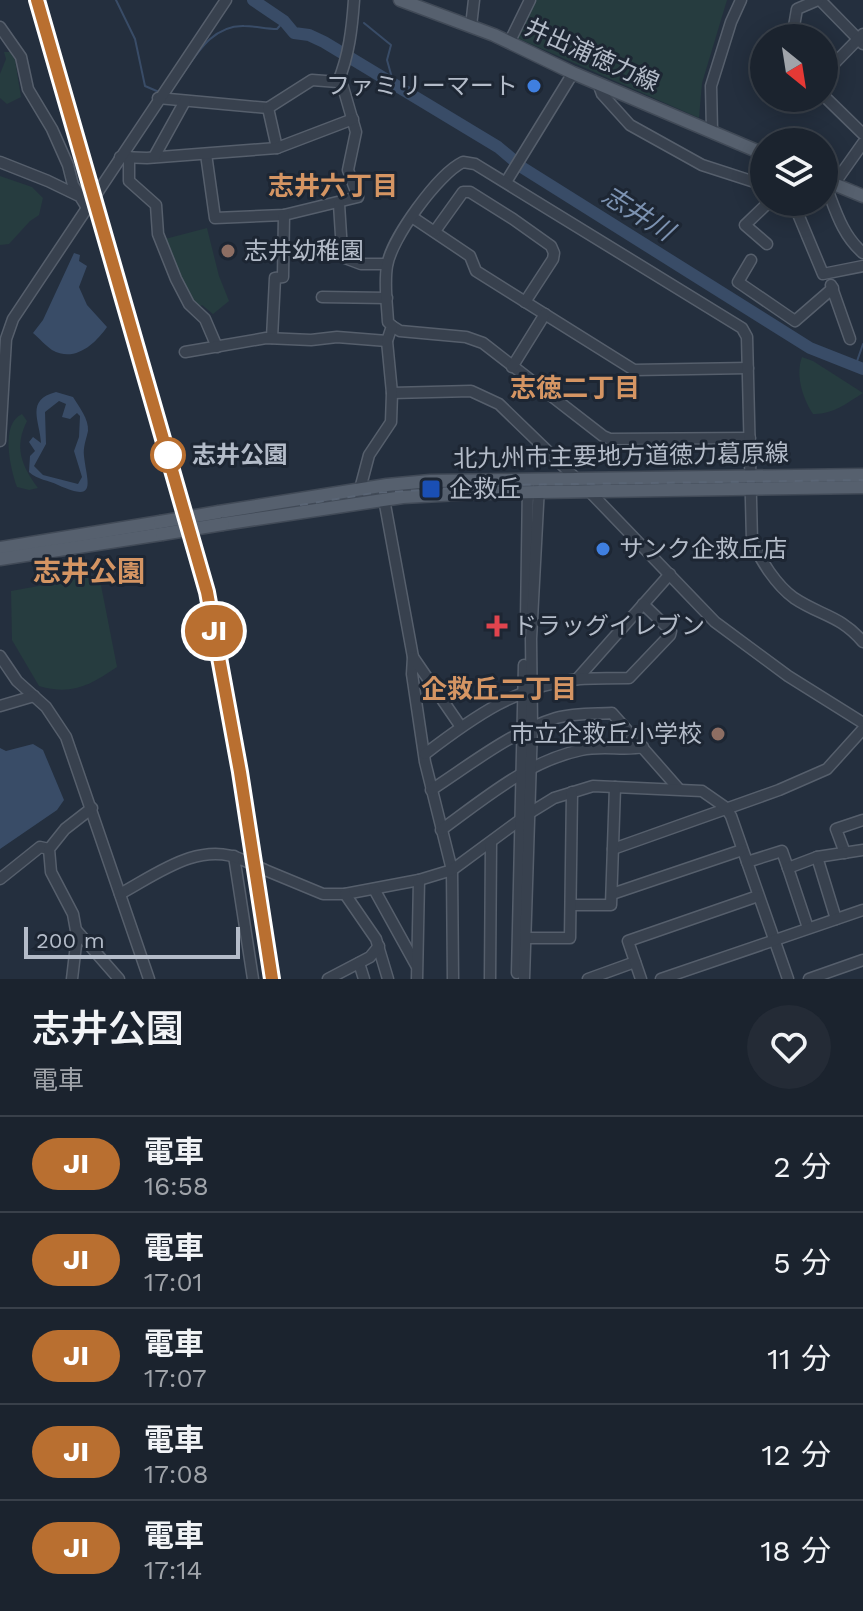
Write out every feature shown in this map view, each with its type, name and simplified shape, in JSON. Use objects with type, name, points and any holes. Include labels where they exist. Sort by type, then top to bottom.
[{"type":"main road","name":"井出浦徳力線","points":[[400,0],[413,2],[471,26],[750,148]]},
{"type":"main road","points":[[838,186],[863,196]]},
{"type":"main road","name":"北九州市主要地方道徳力葛原線","points":[[0,559],[360,489],[430,481],[590,492],[863,475]]},
{"type":"main road","name":"北九州市主要地方道徳力葛原線","points":[[221,518],[384,499],[533,487],[573,477],[863,487]]},
{"type":"main road","name":"北九州市主要地方道徳力葛原線","points":[[0,548],[161,528]]},
{"type":"street","points":[[0,441],[6,339],[13,319],[226,0]]},
{"type":"street","points":[[338,82],[351,36],[354,0]]},
{"type":"street","points":[[471,26],[474,0]]},
{"type":"street","points":[[509,43],[530,0]]},
{"type":"street","points":[[712,131],[711,86],[741,0]]},
{"type":"street","points":[[794,24],[797,9],[819,0],[861,39],[838,58]]},
{"type":"street","points":[[0,27],[21,57],[28,89],[52,129],[86,206]]},
{"type":"street","points":[[506,182],[573,73]]},
{"type":"street","points":[[158,98],[268,108],[312,80],[338,82],[343,87],[356,132],[347,166],[358,197],[284,215],[215,218],[206,154]]},
{"type":"street","points":[[598,83],[602,94],[630,125],[702,165],[750,180]]},
{"type":"street","points":[[154,157],[185,101]]},
{"type":"street","points":[[268,108],[277,148]]},
{"type":"street","points":[[838,110],[863,134]]},
{"type":"street","points":[[124,157],[277,148],[353,119]]},
{"type":"street","points":[[838,169],[863,143]]},
{"type":"street","points":[[124,157],[129,181],[156,205],[158,234],[176,279],[189,304],[205,319],[217,347]]},
{"type":"street","points":[[0,162],[79,196]]},
{"type":"street","points":[[750,438],[610,439],[475,340],[400,331],[388,322],[387,264],[393,248],[412,217],[440,182],[463,162],[475,164],[742,328],[747,337],[750,438],[752,541],[760,558],[793,597],[843,622],[863,642]]},
{"type":"street","points":[[435,231],[463,192],[470,192],[551,246],[553,259],[525,302]]},
{"type":"street","points":[[339,204],[345,258],[361,264],[387,264]]},
{"type":"street","points":[[838,214],[849,241],[863,253]]},
{"type":"street","points":[[272,338],[275,278],[283,277],[284,215]]},
{"type":"street","points":[[754,216],[745,225],[767,244]]},
{"type":"street","points":[[799,216],[823,274],[833,288],[850,339]]},
{"type":"street","points":[[412,217],[470,256],[476,271],[634,370],[748,368]]},
{"type":"street","points":[[751,260],[738,282],[795,321],[833,288]]},
{"type":"street","points":[[823,274],[863,266]]},
{"type":"street","points":[[322,297],[387,298]]},
{"type":"street","points":[[512,367],[545,314]]},
{"type":"street","points":[[360,489],[369,455],[391,422],[392,393],[387,341],[392,326]]},
{"type":"street","points":[[185,352],[272,338],[311,340],[337,337],[387,341]]},
{"type":"street","points":[[392,393],[464,391],[483,395],[499,404],[590,492],[715,622],[788,676],[860,723]]},
{"type":"street","points":[[524,979],[524,772],[533,487]]},
{"type":"street","points":[[384,499],[413,657],[412,674],[431,790],[452,870],[453,979]]},
{"type":"street","points":[[577,679],[670,574]]},
{"type":"street","points":[[425,754],[506,699],[527,691],[577,679],[629,678],[670,635],[669,628],[643,604]]},
{"type":"street","points":[[413,657],[461,727]]},
{"type":"street","points":[[0,658],[17,681],[46,707],[66,737],[149,979]]},
{"type":"street","points":[[0,706],[34,696]]},
{"type":"street","points":[[613,849],[779,790],[827,769],[860,723],[863,706]]},
{"type":"street","points":[[431,790],[527,730],[557,718],[612,713],[678,788]]},
{"type":"street","points":[[441,830],[524,772],[561,755],[596,747],[643,747]]},
{"type":"street","points":[[120,894],[193,856],[213,852],[238,858],[323,894],[374,889],[452,870],[554,798],[572,792],[593,786],[702,791],[725,807],[731,816],[788,979]]},
{"type":"street","points":[[571,905],[611,905],[615,787]]},
{"type":"street","points":[[525,938],[570,938],[572,792]]},
{"type":"street","points":[[72,979],[77,931],[73,914],[51,872],[49,849],[65,829],[92,808]]},
{"type":"street","points":[[517,979],[525,817]]},
{"type":"street","points":[[845,853],[836,829],[863,820]]},
{"type":"street","points":[[490,979],[491,843]]},
{"type":"street","points":[[0,879],[40,847],[49,849]]},
{"type":"street","points":[[612,894],[742,850]]},
{"type":"street","points":[[788,868],[817,857],[863,850]]},
{"type":"street","points":[[747,862],[782,851],[808,928]]},
{"type":"street","points":[[817,857],[836,919]]},
{"type":"street","points":[[238,858],[253,979]]},
{"type":"street","points":[[417,979],[419,880]]},
{"type":"street","points":[[374,889],[417,967]]},
{"type":"street","points":[[345,894],[379,946],[388,979]]},
{"type":"street","points":[[641,979],[628,941],[758,896]]},
{"type":"street","points":[[661,979],[863,910]]},
{"type":"street","points":[[77,931],[119,979]]},
{"type":"street","points":[[328,979],[359,963],[379,946]]},
{"type":"street","points":[[809,979],[863,960]]},
{"type":"street","points":[[588,979],[635,962]]},
{"type":"street","points":[[359,963],[364,979]]},
{"type":"green space","points":[[536,0],[727,0],[702,83],[699,118],[517,38]]},
{"type":"green space","points":[[4,52],[10,52],[15,60],[21,97],[7,104],[0,98],[0,74],[6,59]]},
{"type":"green space","points":[[0,176],[32,187],[43,198],[39,215],[9,244],[0,245]]},
{"type":"green space","points":[[207,228],[229,301],[213,314],[202,305],[197,308],[182,284],[165,239]]},
{"type":"green space","points":[[802,357],[863,393],[833,410],[813,414],[801,387],[799,371]]},
{"type":"green space","points":[[22,414],[27,421],[21,439],[21,456],[38,488],[29,490],[17,487],[9,447],[11,427]]},
{"type":"green space","points":[[99,575],[117,667],[80,687],[61,690],[39,686],[12,640],[11,591]]},
{"type":"water","points":[[74,253],[80,255],[79,261],[87,266],[79,287],[87,305],[107,327],[84,350],[69,354],[52,350],[33,333],[43,320]]},
{"type":"water","points":[[56,392],[73,397],[85,418],[88,431],[84,453],[88,482],[85,491],[71,490],[29,472],[30,456],[35,451],[29,442],[33,437],[41,443],[37,406],[46,396]],"holes":[[[59,401],[66,404],[62,417],[70,419],[77,413],[80,416],[79,437],[74,451],[82,477],[78,484],[43,475],[34,466],[46,444],[45,412]]]},
{"type":"water","points":[[33,744],[43,750],[64,800],[57,810],[0,849],[0,748],[6,751]]},
{"type":"waterway","name":"志井川","points":[[116,0],[135,39],[145,86],[159,92]]},
{"type":"waterway","name":"志井川","points":[[253,0],[284,21],[294,33],[324,42],[498,147],[523,168],[810,348],[863,369]]},
{"type":"waterway","name":"志井川","points":[[174,86],[203,47],[221,32],[244,26],[277,29],[284,21]]},
{"type":"waterway","name":"志井川","points":[[364,23],[391,45],[387,60],[394,85]]},
{"type":"waterway","points":[[856,364],[863,344]]},
{"type":"railway","points":[[37,0],[207,592],[240,772],[272,979]]},
{"type":"railway","points":[[300,505],[373,493],[501,485],[863,480]]},
{"type":"train","name":"JI","points":[[37,0],[207,592],[240,772],[272,979]]},
{"type":"place","name":"ファミリーマート","points":[[534,86]]},
{"type":"place","name":"志井幼稚園","points":[[228,251]]},
{"type":"place","name":"志井公園","points":[[168,455]]},
{"type":"place","name":"企救丘","points":[[431,489]]},
{"type":"place","name":"サンク企救丘店","points":[[603,549]]},
{"type":"place","name":"ドラッグイレブン","points":[[497,626]]},
{"type":"place","name":"市立企救丘小学校","points":[[718,734]]},
{"type":"district","name":"志井六丁目","points":[[333,186]]},
{"type":"district","name":"志徳二丁目","points":[[575,388]]},
{"type":"district","name":"志井公園","points":[[89,571]]},
{"type":"district","name":"企救丘二丁目","points":[[499,689]]}]
